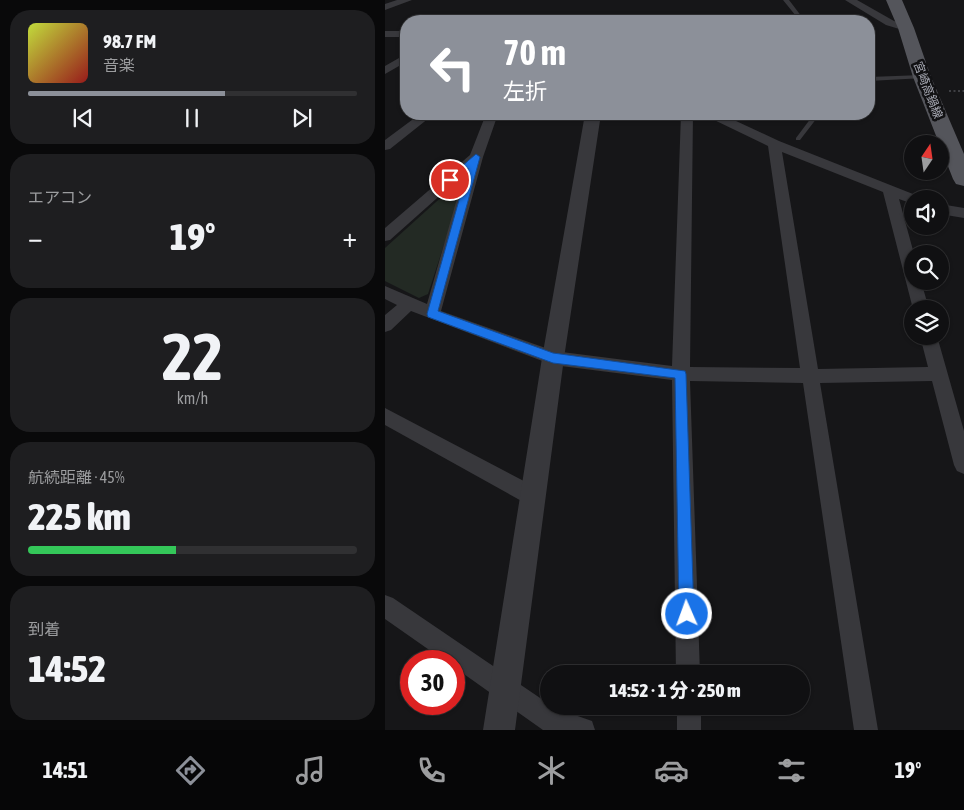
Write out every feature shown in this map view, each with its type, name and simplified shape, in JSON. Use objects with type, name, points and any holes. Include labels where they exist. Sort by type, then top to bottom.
[{"type":"main road","name":"宮崎高鍋線","points":[[893,0],[906,28],[922,77],[964,179]]},
{"type":"street","points":[[385,7],[407,0]]},
{"type":"street","points":[[850,0],[890,23],[906,28]]},
{"type":"street","points":[[385,34],[400,34]]},
{"type":"street","points":[[385,70],[400,61]]},
{"type":"street","points":[[385,146],[420,120]]},
{"type":"street","points":[[432,314],[476,157],[490,120]]},
{"type":"street","points":[[499,730],[553,358],[592,120]]},
{"type":"street","points":[[687,120],[681,374],[688,665]]},
{"type":"street","points":[[724,120],[774,144],[904,196]]},
{"type":"street","points":[[774,144],[866,730]]},
{"type":"street","points":[[385,236],[476,157]]},
{"type":"street","points":[[890,191],[904,245]]},
{"type":"street","points":[[949,210],[964,213]]},
{"type":"street","points":[[385,292],[432,314],[553,358],[681,374],[811,376],[938,374]]},
{"type":"street","points":[[385,326],[409,304]]},
{"type":"street","points":[[930,345],[964,465]]},
{"type":"street","points":[[385,416],[534,497]]},
{"type":"street","points":[[385,606],[553,722],[583,730]]},
{"type":"street","points":[[689,715],[689,730]]},
{"type":"lane","points":[[786,0],[798,15]]},
{"type":"lane","points":[[875,79],[922,77]]},
{"type":"lane","points":[[798,139],[812,120]]},
{"type":"shaded area","points":[[467,174],[428,294],[419,298],[385,281],[385,248]]},
{"type":"route","points":[[450,180],[476,157],[432,314],[553,358],[681,374],[687,614]]}]
